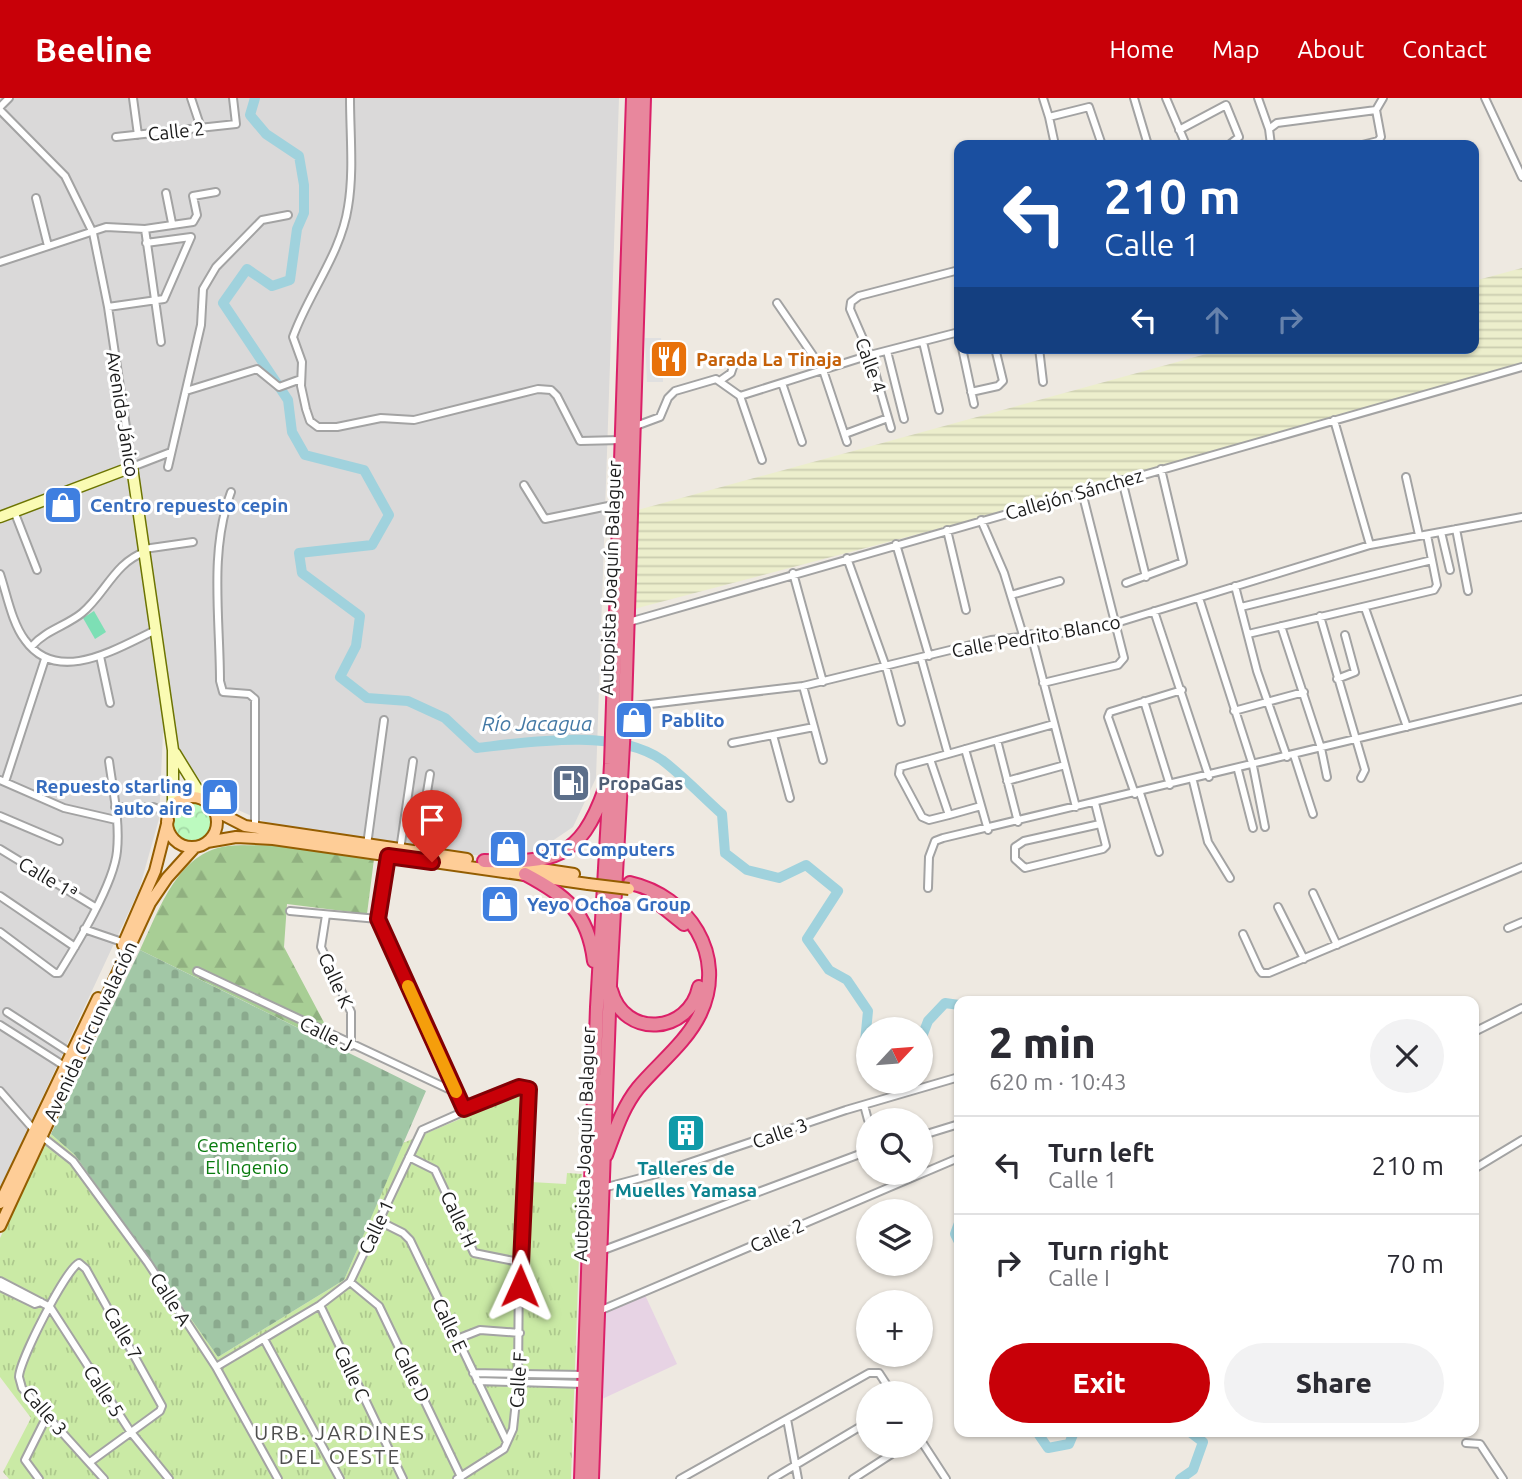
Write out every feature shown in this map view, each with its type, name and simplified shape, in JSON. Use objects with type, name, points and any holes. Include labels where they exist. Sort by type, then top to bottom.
[{"type":"highway","name":"Autopista Joaquín Balaguer","points":[[581,1479],[597,1007],[617,727],[618,504],[633,98]]},
{"type":"highway","name":"Autopista Joaquín Balaguer","points":[[617,727],[625,707],[644,98]]},
{"type":"highway","name":"Autopista Joaquín Balaguer","points":[[592,1479],[610,985],[614,768]]},
{"type":"highway","points":[[484,861],[528,862],[555,858],[575,843],[588,826],[614,768]]},
{"type":"highway","points":[[524,874],[565,898],[585,924],[591,936],[597,1007]]},
{"type":"highway","points":[[610,985],[613,998],[629,1018],[640,1024],[657,1026],[681,1017],[692,1006],[699,990],[699,956],[685,925],[653,899],[629,886]]},
{"type":"highway","points":[[602,1166],[622,1113],[637,1089],[675,1049],[700,1014],[708,983],[708,966],[703,944],[693,923],[676,902],[645,886],[629,886]]},
{"type":"main road","points":[[0,517],[132,467]]},
{"type":"main road","name":"Avenida Jánico","points":[[132,467],[173,750],[170,813]]},
{"type":"main road","name":"Avenida Jánico","points":[[173,750],[204,800]]},
{"type":"main road","points":[[589,880],[524,874],[392,851],[367,845],[239,824],[214,810],[204,800],[184,799],[170,813],[170,832],[177,842],[195,847],[208,842],[247,837],[392,851],[417,852],[629,886]]},
{"type":"main road","points":[[208,842],[217,824],[214,810]]},
{"type":"main road","name":"Avenida Circunvalación","points":[[0,1203],[38,1134],[127,944],[155,871],[170,813]]},
{"type":"main road","name":"Avenida Circunvalación","points":[[0,1226],[66,1067],[127,944],[167,878],[195,847]]},
{"type":"street","points":[[0,108],[9,98]]},
{"type":"street","points":[[133,98],[138,135]]},
{"type":"street","points":[[191,98],[201,128]]},
{"type":"street","name":"Calle 2","points":[[116,137],[236,124],[233,98]]},
{"type":"street","points":[[350,98],[348,209],[335,248],[302,311],[293,337],[302,362],[301,379],[310,421],[318,427],[337,427],[381,418],[414,420],[538,389],[551,390],[557,396],[580,440],[621,440]]},
{"type":"street","points":[[1043,98],[1054,140]]},
{"type":"street","points":[[1134,98],[1147,140]]},
{"type":"street","points":[[1166,98],[1184,140]]},
{"type":"street","points":[[1258,98],[1270,140]]},
{"type":"street","points":[[1379,140],[1381,137],[1376,110],[1383,98]]},
{"type":"street","points":[[1485,98],[1522,177]]},
{"type":"street","points":[[1179,130],[1226,105],[1240,137],[1236,140]]},
{"type":"street","name":"Avenida Jánico","points":[[0,108],[65,176],[93,233],[108,307],[132,467]]},
{"type":"street","points":[[1049,117],[1091,108],[1101,140]]},
{"type":"street","points":[[1269,129],[1283,121],[1376,110]]},
{"type":"street","points":[[0,262],[106,228],[145,229],[193,222],[197,215],[193,196],[216,192]]},
{"type":"street","points":[[166,193],[172,223]]},
{"type":"street","points":[[36,198],[48,246]]},
{"type":"street","points":[[168,467],[201,325],[202,289],[216,267],[261,220],[288,215]]},
{"type":"street","points":[[145,229],[161,342]]},
{"type":"street","points":[[108,307],[164,299],[191,237],[146,243]]},
{"type":"street","name":"Calle 4","points":[[891,428],[870,355],[853,319],[850,302],[859,296],[954,271]]},
{"type":"street","points":[[777,303],[823,370],[847,442]]},
{"type":"street","points":[[721,380],[734,394],[740,396],[870,355],[954,333]]},
{"type":"street","points":[[923,342],[939,410]]},
{"type":"street","points":[[887,351],[904,419]]},
{"type":"street","points":[[963,354],[974,404]]},
{"type":"street","points":[[971,392],[998,386],[1003,381],[996,354]]},
{"type":"street","points":[[1040,354],[1043,382]]},
{"type":"street","points":[[634,428],[660,417],[668,398],[675,391],[710,379],[721,380],[731,373],[734,364]]},
{"type":"street","name":"Callejón Sánchez","points":[[627,622],[1522,367]]},
{"type":"street","points":[[186,391],[257,369],[279,387],[301,379]]},
{"type":"street","points":[[782,383],[802,442]]},
{"type":"street","points":[[740,396],[762,460]]},
{"type":"street","points":[[845,434],[888,418]]},
{"type":"street","points":[[1334,420],[1370,545]]},
{"type":"street","points":[[132,467],[171,452]]},
{"type":"street","points":[[1126,583],[1183,562],[1161,469]]},
{"type":"street","points":[[1248,634],[1434,590],[1437,585],[1432,560],[1406,477]]},
{"type":"street","points":[[1122,480],[1146,577]]},
{"type":"street","points":[[524,485],[545,519],[618,504]]},
{"type":"street","points":[[231,492],[224,513],[218,566],[220,681],[223,692],[249,694],[255,699],[255,827]]},
{"type":"street","points":[[1043,683],[1122,662],[1123,653],[1113,624],[1082,492]]},
{"type":"street","points":[[14,511],[37,569]]},
{"type":"street","name":"Calle Pedrito Blanco","points":[[625,707],[803,687],[991,640],[1071,632],[1113,624],[1370,545],[1522,517]]},
{"type":"street","points":[[981,520],[1027,635],[1043,683],[1076,807]]},
{"type":"street","points":[[1456,529],[1468,591]]},
{"type":"street","points":[[947,530],[966,610]]},
{"type":"street","points":[[1441,532],[1450,570]]},
{"type":"street","points":[[32,646],[41,636],[81,614],[123,564],[133,556],[144,551],[193,542]]},
{"type":"street","points":[[896,544],[929,656]]},
{"type":"street","points":[[848,558],[886,667],[901,722]]},
{"type":"street","points":[[1241,607],[1432,560]]},
{"type":"street","points":[[793,573],[822,682]]},
{"type":"street","points":[[0,575],[22,636],[46,659],[76,662],[100,656],[156,630]]},
{"type":"street","points":[[1011,595],[1060,581]]},
{"type":"street","points":[[1235,586],[1269,701],[1313,814]]},
{"type":"street","points":[[1199,598],[1253,766],[1265,827]]},
{"type":"street","points":[[1365,608],[1406,727]]},
{"type":"street","points":[[1154,611],[1209,777]]},
{"type":"street","points":[[1320,616],[1354,740],[1366,770],[1361,778]]},
{"type":"street","points":[[1281,626],[1304,692],[1327,777]]},
{"type":"street","points":[[1338,679],[1355,673],[1345,635]]},
{"type":"street","points":[[100,656],[110,704]]},
{"type":"street","points":[[921,658],[948,754]]},
{"type":"street","points":[[46,659],[2,781],[64,808],[117,820]]},
{"type":"street","points":[[803,687],[823,761]]},
{"type":"street","points":[[1159,852],[1108,717],[1112,710],[1182,690]]},
{"type":"street","points":[[1234,711],[1304,692]]},
{"type":"street","points":[[928,888],[929,857],[935,841],[1193,781],[1522,699]]},
{"type":"street","points":[[1144,701],[1170,785]]},
{"type":"street","points":[[367,845],[384,720]]},
{"type":"street","points":[[981,807],[929,820],[922,817],[899,774],[900,767],[1054,724]]},
{"type":"street","points":[[732,743],[814,727]]},
{"type":"street","points":[[774,735],[790,798]]},
{"type":"street","points":[[997,740],[1018,822]]},
{"type":"street","points":[[965,749],[988,830]]},
{"type":"street","points":[[930,759],[949,815]]},
{"type":"street","points":[[0,932],[56,974],[75,947],[117,855],[117,820],[108,761]]},
{"type":"street","points":[[413,761],[378,919],[464,1109]]},
{"type":"street","points":[[1007,780],[1065,765]]},
{"type":"street","points":[[1238,770],[1252,828]]},
{"type":"street","points":[[417,852],[430,774]]},
{"type":"street","points":[[1193,781],[1208,842],[1230,878]]},
{"type":"street","points":[[1095,803],[1106,846],[1103,849],[1025,868],[1015,859],[1015,847],[1024,841],[1100,824]]},
{"type":"street","points":[[115,807],[153,807],[170,813]]},
{"type":"street","points":[[0,816],[59,841]]},
{"type":"street","name":"Calle 1ª","points":[[0,849],[96,906]]},
{"type":"street","points":[[1243,934],[1262,974],[1304,959],[1522,867]]},
{"type":"street","points":[[1313,893],[1337,945]]},
{"type":"street","points":[[0,896],[75,947]]},
{"type":"street","points":[[1278,907],[1304,959]]},
{"type":"street","points":[[290,911],[378,919]]},
{"type":"street","name":"Calle K","points":[[326,915],[321,947],[351,1012],[351,1046]]},
{"type":"street","points":[[1508,928],[1522,922]]},
{"type":"street","points":[[85,929],[127,944]]},
{"type":"street","name":"Calle J","points":[[197,971],[351,1046],[457,1093]]},
{"type":"street","points":[[1479,1029],[1522,1007]]},
{"type":"street","points":[[7,1012],[72,1054]]},
{"type":"street","points":[[0,1025],[66,1067]]},
{"type":"street","name":"Calle 3","points":[[601,1189],[656,1174],[863,1105],[954,1078]]},
{"type":"street","name":"Calle 1","points":[[216,1367],[320,1305],[350,1282],[422,1130],[464,1109],[519,1087],[526,1087]]},
{"type":"street","name":"Calle F","points":[[507,1442],[513,1429],[518,1382],[519,1262],[530,1095],[526,1087]]},
{"type":"street","name":"Calle A","points":[[0,1091],[38,1134],[73,1161],[148,1263],[216,1367],[278,1479]]},
{"type":"street","points":[[933,1132],[954,1126]]},
{"type":"street","points":[[1479,1166],[1522,1139]]},
{"type":"street","points":[[600,1251],[856,1155]]},
{"type":"street","name":"Calle H","points":[[410,1157],[435,1170],[474,1253],[519,1262]]},
{"type":"street","name":"Calle 2","points":[[597,1312],[954,1161]]},
{"type":"street","name":"Calle E","points":[[379,1221],[403,1233],[410,1240],[507,1442]]},
{"type":"street","name":"Calle 3","points":[[79,1263],[71,1268],[50,1307],[19,1377],[22,1388],[104,1479]]},
{"type":"street","name":"Calle 7","points":[[79,1263],[86,1269],[162,1406],[160,1411],[130,1431]]},
{"type":"street","name":"Calle 5","points":[[0,1281],[50,1307],[130,1431],[169,1479]]},
{"type":"street","name":"Calle D","points":[[350,1282],[379,1306],[459,1478]]},
{"type":"street","name":"Calle 5","points":[[0,1287],[35,1304],[41,1302]]},
{"type":"street","name":"Calle C","points":[[320,1305],[403,1479]]},
{"type":"street","points":[[457,1339],[480,1330],[520,1333]]},
{"type":"street","points":[[264,1339],[340,1479]]},
{"type":"street","points":[[680,1479],[869,1373],[876,1372],[883,1381]]},
{"type":"street","points":[[473,1373],[518,1373],[585,1380]]},
{"type":"street","points":[[477,1381],[585,1380]]},
{"type":"street","points":[[39,1479],[25,1460],[48,1414]]},
{"type":"street","points":[[787,1419],[798,1479]]},
{"type":"street","points":[[772,1479],[856,1429]]},
{"type":"street","points":[[90,1462],[130,1431]]},
{"type":"street","points":[[459,1478],[498,1454],[507,1442]]},
{"type":"street","points":[[1466,1443],[1480,1444],[1503,1479]]},
{"type":"street","points":[[853,1479],[885,1458]]},
{"type":"street","points":[[932,1458],[946,1479]]},
{"type":"street","points":[[696,1469],[696,1479]]},
{"type":"shaded area","points":[[0,98],[619,98],[596,778],[573,827],[530,856],[482,856],[276,827],[216,800],[163,733],[159,819],[139,890],[0,1188]]},
{"type":"shaded area","points":[[645,338],[661,338],[663,382],[647,382]]},
{"type":"shaded area","points":[[645,1295],[677,1364],[600,1400],[603,1314]]},
{"type":"green space","points":[[1522,268],[1522,366],[1074,493],[634,609],[634,511],[1206,354],[1479,354],[1479,280]]},
{"type":"green space","points":[[94,611],[106,632],[95,639],[83,618]]},
{"type":"green space","points":[[192,801],[207,807],[213,822],[207,837],[192,843],[177,837],[171,822],[177,807]]},
{"type":"green space","points":[[272,845],[374,859],[367,914],[287,904],[284,947],[337,1047],[140,950],[171,888],[192,862],[206,852],[222,847]]},
{"type":"green space","name":"Cementerio El Ingenio","points":[[140,950],[426,1091],[344,1280],[218,1357],[75,1155],[51,1134]]},
{"type":"green space","points":[[534,1088],[531,1182],[566,1184],[567,1173],[582,1174],[571,1479],[9,1479],[3,1472],[31,1418],[0,1377],[0,1238],[51,1134],[75,1155],[218,1357],[344,1280],[403,1143]]},
{"type":"waterway","name":"Río Jacagua","points":[[255,98],[250,115],[266,134],[299,156],[304,185],[304,213],[297,229],[290,280],[272,286],[247,269],[223,303],[288,400],[292,432],[305,455],[364,470],[389,515],[372,545],[299,553],[302,573],[360,616],[356,646],[340,677],[367,698],[408,701],[445,718],[477,748],[546,741],[597,741],[643,750],[662,760],[722,814],[725,853],[747,870],[779,878],[806,865],[838,891],[807,939],[829,970],[847,980],[868,1011],[867,1017]]},
{"type":"waterway","name":"Río Jacagua","points":[[932,1017],[945,1003],[954,1004]]},
{"type":"waterway","name":"Río Jacagua","points":[[1040,1437],[1048,1448],[1069,1444],[1072,1437]]},
{"type":"waterway","name":"Río Jacagua","points":[[1180,1479],[1193,1470],[1203,1442],[1196,1437]]},
{"type":"slow traffic","points":[[408,986],[456,1092]]},
{"type":"place","name":"Parada La Tinaja","points":[[669,359]]},
{"type":"place","name":"Centro repuesto cepin","points":[[63,505]]},
{"type":"place","name":"Pablito","points":[[634,720]]},
{"type":"place","name":"PropaGas","points":[[571,783]]},
{"type":"place","name":"Repuesto starling auto aire","points":[[220,797]]},
{"type":"place","name":"QTC Computers","points":[[508,849]]},
{"type":"place","name":"Yeyo Ochoa Group","points":[[500,904]]},
{"type":"place","name":"Talleres de Muelles Yamasa","points":[[686,1133]]},
{"type":"district","name":"URB. JARDINES DEL OESTE","points":[[340,1445]]},
{"type":"route","points":[[432,862],[388,856],[378,919],[464,1109],[519,1087],[529,1089],[520,1286]]}]
